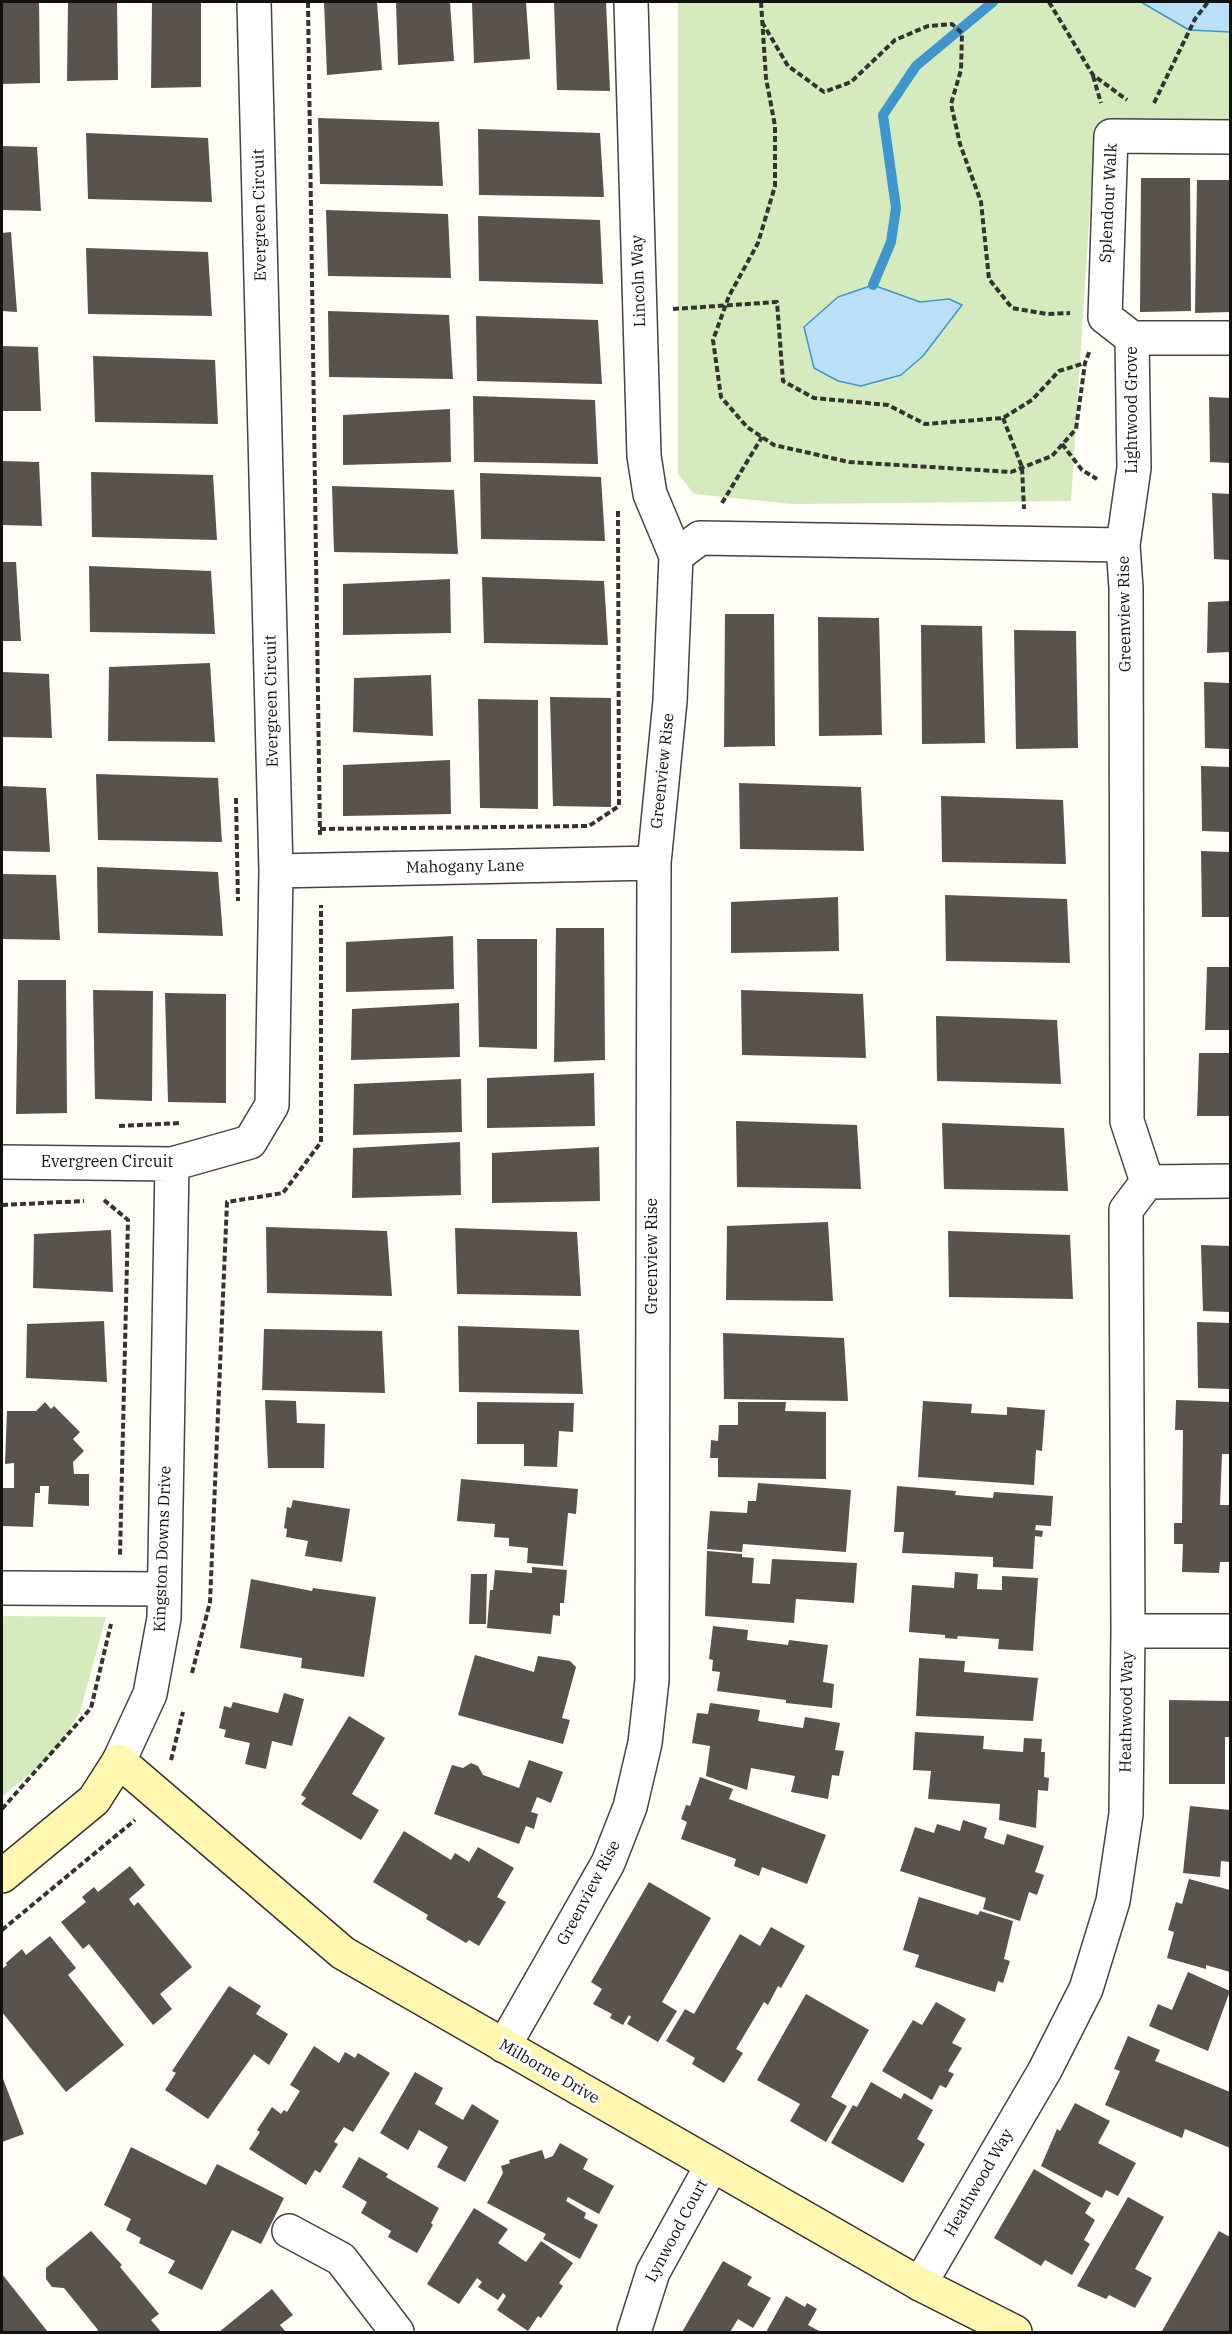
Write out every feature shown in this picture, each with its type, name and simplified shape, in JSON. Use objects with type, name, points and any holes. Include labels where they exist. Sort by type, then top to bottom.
[{"type":"street","name":"Evergreen Circuit","points":[[2,1162],[172,1164],[250,1142],[272,1105],[276,872],[255,2]]},
{"type":"street","name":"Lincoln Way","points":[[631,2],[644,456],[650,494],[688,547]]},
{"type":"street","name":"Splendour Walk","points":[[1105,317],[1110,136],[1230,137]]},
{"type":"street","points":[[1105,317],[1132,338]]},
{"type":"street","name":"Lightwood Grove","points":[[1123,545],[1134,468],[1132,338],[1230,338]]},
{"type":"street","name":"Greenview Rise","points":[[504,2046],[608,1863],[630,1807],[645,1743],[652,1680],[654,863],[688,547],[1025,543],[1123,545],[1126,588],[1127,1121],[1147,1182]]},
{"type":"street","name":"Mahogany Lane","points":[[276,872],[654,863]]},
{"type":"street","name":"Kingston Downs Drive","points":[[2,1876],[94,1800],[119,1761],[150,1694],[164,1618],[172,1164]]},
{"type":"street","points":[[1147,1182],[1230,1181]]},
{"type":"street","name":"Heathwood Way","points":[[920,2284],[1045,2070],[1086,1989],[1113,1901],[1126,1814],[1128,1631],[1126,1210],[1147,1182]]},
{"type":"street","points":[[2,1588],[164,1588]]},
{"type":"street","points":[[1128,1631],[1230,1631]]},
{"type":"street","name":"Milborne Drive","points":[[119,1761],[343,1953],[920,2284],[1015,2332]]},
{"type":"street","name":"Lynwood Court","points":[[634,2332],[653,2272],[712,2165]]},
{"type":"street","points":[[289,2231],[341,2259],[397,2332]]},
{"type":"path","points":[[760,2],[766,78],[775,126],[775,186],[758,243],[726,305],[713,340],[721,397],[747,427],[774,445],[849,462],[1011,472],[1052,456],[1076,429],[1085,363],[1105,317],[1077,312],[1047,314],[1012,308],[989,279],[981,202],[960,144],[951,104],[961,70],[962,33],[952,24],[928,27],[895,40],[851,82],[824,92],[788,66],[762,22]]},
{"type":"path","points":[[1049,2],[1093,75],[1130,102]]},
{"type":"path","points":[[1154,105],[1196,19],[1209,2]]},
{"type":"path","points":[[639,312],[777,302],[783,381],[814,398],[888,405],[925,424],[1003,418],[1032,400],[1059,371],[1085,363]]},
{"type":"path","points":[[1003,418],[1023,467],[1025,543]]},
{"type":"path","points":[[688,547],[762,437]]},
{"type":"path","points":[[1062,444],[1082,470],[1130,499]]},
{"type":"path","points":[[236,787],[238,906]]},
{"type":"path","points":[[320,829],[589,826]]},
{"type":"path","points":[[108,1126],[190,1122]]},
{"type":"path","points":[[2,1205],[105,1200],[128,1220],[120,1588],[91,1708],[2,1809]]},
{"type":"green space","points":[[678,2],[1230,2],[1230,132],[1095,130],[1071,501],[793,504],[694,494],[678,474]]},
{"type":"green space","points":[[2,1616],[106,1617],[80,1712],[54,1753],[2,1797]]},
{"type":"water","points":[[1141,2],[1230,2],[1230,32],[1189,30]]},
{"type":"water","points":[[873,285],[920,302],[949,299],[962,305],[923,356],[901,375],[861,386],[838,381],[814,368],[804,327],[838,297]]},
{"type":"building","points":[[2,2],[39,2],[40,83],[2,84]]},
{"type":"building","points":[[68,2],[117,2],[118,80],[67,81]]},
{"type":"building","points":[[152,2],[201,2],[201,87],[151,88]]},
{"type":"building","points":[[324,2],[377,2],[382,70],[327,75]]},
{"type":"building","points":[[396,2],[450,2],[454,61],[398,65]]},
{"type":"building","points":[[472,2],[526,2],[530,59],[474,63]]},
{"type":"building","points":[[554,2],[606,2],[610,91],[557,90]]},
{"type":"building","points":[[318,118],[439,122],[443,186],[320,184]]},
{"type":"building","points":[[478,129],[600,133],[604,197],[479,195]]},
{"type":"building","points":[[86,133],[208,138],[212,202],[88,199]]},
{"type":"building","points":[[2,146],[37,147],[41,211],[2,210]]},
{"type":"building","points":[[1141,178],[1190,178],[1191,311],[1140,312]]},
{"type":"building","points":[[1197,180],[1230,180],[1230,312],[1195,313]]},
{"type":"building","points":[[326,210],[448,214],[451,278],[328,276]]},
{"type":"building","points":[[478,216],[600,220],[603,284],[479,281]]},
{"type":"building","points":[[11,232],[17,312],[2,311],[2,233]]},
{"type":"building","points":[[86,248],[208,252],[212,316],[88,314]]},
{"type":"building","points":[[328,311],[449,315],[453,379],[329,377]]},
{"type":"building","points":[[476,316],[598,320],[602,384],[477,381]]},
{"type":"building","points":[[2,346],[38,347],[41,411],[2,411]]},
{"type":"building","points":[[93,356],[215,360],[218,424],[95,422]]},
{"type":"building","points":[[473,396],[595,400],[598,464],[474,462]]},
{"type":"building","points":[[1209,397],[1230,398],[1230,463],[1210,462]]},
{"type":"building","points":[[450,409],[451,462],[343,465],[343,415]]},
{"type":"building","points":[[2,461],[39,462],[42,526],[2,525]]},
{"type":"building","points":[[91,472],[213,475],[217,540],[92,537]]},
{"type":"building","points":[[480,473],[601,477],[605,541],[481,539]]},
{"type":"building","points":[[332,486],[454,490],[458,554],[334,552]]},
{"type":"building","points":[[1212,493],[1230,494],[1230,560],[1214,559]]},
{"type":"building","points":[[2,562],[16,562],[21,641],[2,641]]},
{"type":"building","points":[[89,566],[211,571],[215,634],[90,632]]},
{"type":"building","points":[[482,577],[604,581],[608,645],[484,643]]},
{"type":"building","points":[[450,579],[451,633],[343,635],[343,584]]},
{"type":"building","points":[[1230,601],[1230,652],[1207,653],[1208,602]]},
{"type":"building","points":[[725,614],[774,614],[775,746],[724,747]]},
{"type":"building","points":[[818,617],[879,618],[882,735],[819,736]]},
{"type":"building","points":[[921,625],[982,626],[985,743],[922,744]]},
{"type":"building","points":[[1014,630],[1076,631],[1078,748],[1016,749]]},
{"type":"building","points":[[210,663],[215,742],[108,741],[109,667]]},
{"type":"building","points":[[2,672],[49,674],[52,738],[2,737]]},
{"type":"building","points":[[431,675],[433,736],[353,732],[354,678]]},
{"type":"building","points":[[1204,682],[1230,683],[1230,749],[1205,748]]},
{"type":"building","points":[[550,697],[611,698],[611,807],[553,806]]},
{"type":"building","points":[[478,699],[538,700],[538,809],[480,808]]},
{"type":"building","points":[[450,760],[451,814],[343,816],[343,765]]},
{"type":"building","points":[[1201,766],[1230,767],[1230,832],[1202,831]]},
{"type":"building","points":[[96,774],[218,778],[222,842],[98,840]]},
{"type":"building","points":[[739,783],[861,787],[864,851],[740,849]]},
{"type":"building","points":[[2,786],[46,788],[50,852],[2,851]]},
{"type":"building","points":[[941,796],[1063,800],[1066,864],[942,862]]},
{"type":"building","points":[[1201,851],[1230,852],[1230,917],[1202,917]]},
{"type":"building","points":[[97,867],[218,872],[223,936],[98,933]]},
{"type":"building","points":[[2,874],[56,875],[60,940],[2,939]]},
{"type":"building","points":[[945,895],[1067,899],[1070,963],[946,961]]},
{"type":"building","points":[[838,897],[839,951],[731,953],[731,902]]},
{"type":"building","points":[[556,928],[604,928],[605,1060],[554,1062]]},
{"type":"building","points":[[453,936],[454,989],[346,992],[346,942]]},
{"type":"building","points":[[477,939],[537,939],[537,1049],[479,1047]]},
{"type":"building","points":[[1207,967],[1230,967],[1230,1030],[1205,1030]]},
{"type":"building","points":[[18,980],[66,980],[67,1113],[16,1114]]},
{"type":"building","points":[[93,990],[153,991],[152,1101],[95,1099]]},
{"type":"building","points":[[741,990],[863,994],[866,1058],[742,1055]]},
{"type":"building","points":[[165,993],[226,994],[226,1103],[168,1102]]},
{"type":"building","points":[[459,1003],[460,1057],[351,1060],[352,1009]]},
{"type":"building","points":[[936,1016],[1057,1020],[1061,1084],[937,1081]]},
{"type":"building","points":[[1199,1053],[1230,1053],[1230,1116],[1197,1116]]},
{"type":"building","points":[[594,1073],[595,1126],[487,1128],[487,1078]]},
{"type":"building","points":[[461,1079],[462,1132],[353,1135],[354,1084]]},
{"type":"building","points":[[736,1121],[857,1125],[861,1189],[737,1187]]},
{"type":"building","points":[[942,1123],[1064,1128],[1068,1191],[944,1189]]},
{"type":"building","points":[[460,1142],[461,1195],[352,1198],[353,1148]]},
{"type":"building","points":[[599,1147],[600,1201],[492,1203],[492,1153]]},
{"type":"building","points":[[828,1222],[833,1301],[726,1300],[727,1226]]},
{"type":"building","points":[[266,1227],[387,1231],[392,1296],[267,1293]]},
{"type":"building","points":[[455,1228],[577,1232],[581,1296],[457,1294]]},
{"type":"building","points":[[111,1230],[113,1292],[33,1288],[34,1234]]},
{"type":"building","points":[[948,1231],[1070,1235],[1073,1299],[949,1297]]},
{"type":"building","points":[[1201,1245],[1230,1246],[1230,1312],[1203,1311]]},
{"type":"building","points":[[104,1321],[107,1382],[26,1378],[27,1324]]},
{"type":"building","points":[[1197,1322],[1230,1323],[1230,1389],[1198,1388]]},
{"type":"building","points":[[458,1326],[579,1330],[583,1394],[459,1392]]},
{"type":"building","points":[[264,1329],[382,1331],[385,1393],[262,1390]]},
{"type":"building","points":[[723,1333],[844,1338],[848,1401],[724,1399]]},
{"type":"building","points":[[265,1400],[296,1401],[297,1423],[325,1424],[324,1468],[268,1468]]},
{"type":"building","points":[[1176,1400],[1230,1402],[1230,1454],[1222,1454],[1220,1505],[1230,1505],[1230,1562],[1220,1562],[1219,1573],[1182,1572],[1183,1544],[1174,1544],[1174,1523],[1182,1523],[1183,1430],[1175,1430]]},
{"type":"building","points":[[923,1401],[972,1404],[971,1413],[1007,1415],[1007,1407],[1045,1410],[1042,1451],[1036,1450],[1034,1485],[918,1477]]},
{"type":"building","points":[[45,1402],[51,1409],[54,1406],[80,1432],[73,1439],[84,1451],[73,1462],[74,1474],[89,1474],[89,1506],[48,1504],[49,1486],[40,1486],[40,1493],[35,1493],[33,1527],[2,1526],[2,1488],[14,1488],[14,1463],[5,1464],[7,1411],[36,1411]]},
{"type":"building","points":[[477,1402],[574,1403],[573,1432],[559,1431],[557,1467],[524,1466],[524,1444],[477,1444]]},
{"type":"building","points":[[738,1402],[786,1402],[785,1411],[826,1412],[826,1479],[718,1477],[718,1458],[710,1458],[711,1440],[718,1441],[719,1425],[738,1425]]},
{"type":"building","points":[[461,1479],[578,1489],[576,1514],[568,1513],[563,1566],[527,1563],[528,1548],[509,1546],[509,1538],[494,1537],[495,1524],[457,1521]]},
{"type":"building","points":[[758,1483],[851,1490],[846,1552],[743,1544],[742,1552],[707,1549],[710,1511],[747,1513],[748,1501],[756,1501]]},
{"type":"building","points":[[897,1486],[956,1491],[955,1495],[993,1498],[994,1492],[1053,1496],[1051,1526],[1036,1525],[1035,1530],[1043,1531],[1042,1537],[1035,1536],[1033,1569],[993,1567],[993,1557],[902,1553],[904,1532],[894,1532]]},
{"type":"building","points":[[293,1500],[350,1509],[342,1562],[305,1556],[308,1541],[286,1537],[287,1529],[284,1528],[287,1507],[291,1508]]},
{"type":"building","points":[[707,1551],[742,1554],[742,1557],[754,1558],[752,1583],[770,1584],[772,1559],[857,1563],[854,1603],[796,1599],[794,1623],[705,1616]]},
{"type":"building","points":[[532,1567],[567,1570],[564,1603],[560,1603],[560,1616],[553,1615],[551,1634],[487,1628],[490,1590],[493,1590],[495,1570],[532,1573]]},
{"type":"building","points":[[955,1572],[978,1574],[977,1589],[1002,1590],[1002,1576],[1038,1578],[1033,1651],[998,1649],[999,1639],[958,1636],[957,1639],[945,1638],[945,1635],[909,1632],[912,1585],[954,1588]]},
{"type":"building","points":[[471,1574],[487,1574],[486,1624],[469,1624]]},
{"type":"building","points":[[251,1579],[312,1591],[313,1588],[376,1597],[364,1677],[301,1668],[302,1658],[240,1648]]},
{"type":"building","points":[[713,1626],[748,1630],[747,1640],[788,1645],[789,1640],[828,1645],[823,1682],[834,1684],[832,1708],[717,1691],[720,1672],[712,1671],[713,1660],[709,1659]]},
{"type":"building","points":[[475,1655],[534,1672],[538,1656],[570,1661],[576,1667],[562,1718],[570,1720],[563,1744],[458,1715]]},
{"type":"building","points":[[919,1658],[965,1661],[964,1672],[1038,1678],[1033,1721],[916,1716]]},
{"type":"building","points":[[284,1693],[304,1699],[292,1746],[272,1741],[266,1769],[245,1764],[250,1743],[224,1737],[226,1730],[219,1728],[224,1706],[231,1708],[233,1702],[278,1713]]},
{"type":"building","points":[[1169,1700],[1230,1701],[1230,1737],[1225,1737],[1225,1784],[1169,1784]]},
{"type":"building","points":[[710,1703],[760,1710],[758,1721],[803,1728],[805,1717],[840,1723],[835,1750],[844,1751],[839,1776],[832,1775],[828,1799],[791,1792],[795,1776],[751,1768],[747,1790],[706,1776],[710,1746],[692,1743],[697,1713],[708,1714]]},
{"type":"building","points":[[349,1716],[385,1738],[352,1794],[379,1810],[361,1840],[301,1804],[306,1798],[301,1795]]},
{"type":"building","points":[[915,1732],[984,1736],[983,1749],[1023,1752],[1024,1738],[1042,1739],[1041,1752],[1045,1752],[1044,1777],[1049,1778],[1048,1791],[1038,1790],[1036,1828],[999,1820],[1000,1804],[928,1799],[931,1771],[913,1770]]},
{"type":"building","points":[[529,1760],[563,1772],[551,1803],[537,1797],[531,1812],[538,1814],[534,1829],[526,1826],[519,1844],[434,1814],[452,1765],[463,1768],[471,1763],[478,1766],[483,1775],[519,1788]]},
{"type":"building","points":[[700,1777],[733,1789],[729,1799],[826,1835],[807,1884],[762,1867],[759,1876],[734,1866],[736,1859],[681,1839],[687,1822],[681,1819],[686,1805],[690,1806]]},
{"type":"building","points":[[1190,1806],[1230,1810],[1230,1862],[1221,1861],[1220,1877],[1183,1873]]},
{"type":"building","points":[[963,1820],[987,1828],[984,1838],[1004,1845],[1007,1834],[1044,1846],[1035,1872],[1044,1875],[1037,1895],[1029,1892],[1020,1921],[983,1909],[986,1898],[900,1871],[915,1827],[934,1833],[937,1824],[960,1831]]},
{"type":"building","points":[[404,1831],[451,1860],[455,1853],[469,1862],[478,1847],[514,1868],[497,1897],[506,1902],[479,1946],[469,1940],[466,1943],[426,1919],[428,1915],[373,1882]]},
{"type":"building","points":[[130,1866],[145,1885],[129,1899],[134,1906],[138,1902],[192,1967],[160,1994],[172,2009],[153,2025],[89,1944],[83,1949],[61,1922],[86,1902],[82,1897],[94,1887],[98,1892]]},
{"type":"building","points":[[1189,1879],[1230,1890],[1230,1972],[1206,1965],[1206,1969],[1167,1958],[1174,1932],[1168,1930],[1176,1902],[1182,1904]]},
{"type":"building","points":[[649,1882],[711,1918],[662,2002],[677,2011],[658,2042],[627,2024],[631,2017],[629,2015],[623,2025],[610,2018],[612,2014],[593,2004],[602,1989],[591,1982]]},
{"type":"building","points":[[919,1897],[978,1915],[980,1911],[1013,1921],[1004,1959],[1010,1961],[1003,1983],[998,1981],[995,1992],[915,1967],[919,1955],[903,1950]]},
{"type":"building","points":[[771,1927],[805,1946],[781,1988],[778,1986],[768,2005],[764,2002],[736,2049],[743,2053],[724,2083],[692,2064],[695,2058],[666,2041],[685,2009],[694,2014],[740,1934],[760,1946]]},
{"type":"building","points":[[50,1936],[76,1968],[68,1975],[124,2045],[66,2092],[2,2012],[2,1969],[22,1949],[26,1955]]},
{"type":"building","points":[[1188,1972],[1230,1991],[1208,2051],[1149,2026],[1158,2004],[1172,2010]]},
{"type":"building","points":[[229,1986],[261,2006],[256,2014],[288,2034],[269,2065],[254,2054],[208,2119],[165,2090],[176,2073],[172,2071]]},
{"type":"building","points":[[806,1994],[869,2030],[831,2097],[847,2106],[826,2142],[790,2121],[800,2104],[757,2080]]},
{"type":"building","points":[[936,2002],[966,2019],[952,2043],[962,2048],[948,2071],[954,2074],[946,2088],[940,2085],[932,2100],[882,2071],[913,2020],[922,2025]]},
{"type":"building","points":[[1128,2036],[1160,2050],[1155,2061],[1230,2092],[1230,2148],[1185,2129],[1182,2138],[1105,2105],[1120,2071],[1114,2069]]},
{"type":"building","points":[[314,2046],[339,2063],[345,2052],[355,2058],[358,2053],[390,2073],[353,2132],[344,2127],[334,2142],[338,2144],[320,2173],[315,2170],[306,2185],[249,2149],[260,2132],[257,2130],[272,2107],[281,2114],[284,2110],[287,2112],[300,2091],[290,2085]]},
{"type":"building","points":[[415,2072],[443,2088],[435,2104],[463,2120],[472,2104],[499,2121],[465,2182],[437,2167],[448,2147],[419,2130],[408,2150],[380,2133]]},
{"type":"building","points":[[2,2076],[24,2134],[2,2142]]},
{"type":"building","points":[[871,2082],[901,2099],[904,2093],[933,2110],[917,2139],[925,2144],[903,2183],[831,2143],[853,2105],[857,2107]]},
{"type":"building","points":[[1075,2103],[1110,2121],[1098,2143],[1136,2163],[1118,2196],[1106,2190],[1102,2198],[1041,2166],[1057,2129],[1060,2131]]},
{"type":"building","points":[[560,2143],[588,2159],[583,2169],[614,2186],[599,2214],[568,2197],[566,2201],[586,2213],[584,2218],[598,2225],[580,2259],[543,2239],[546,2234],[487,2203],[503,2173],[501,2166],[510,2163],[509,2160],[542,2150],[545,2159],[553,2156]]},
{"type":"building","points":[[131,2147],[206,2185],[217,2164],[284,2198],[261,2244],[232,2230],[202,2290],[168,2273],[175,2261],[139,2243],[141,2238],[126,2230],[131,2219],[104,2205]]},
{"type":"building","points":[[359,2157],[388,2174],[386,2177],[439,2208],[431,2223],[433,2225],[417,2253],[388,2237],[391,2231],[361,2213],[367,2202],[342,2187]]},
{"type":"building","points":[[1034,2169],[1091,2203],[1085,2213],[1095,2220],[1084,2240],[1090,2244],[1072,2275],[1045,2260],[1041,2266],[994,2238]]},
{"type":"building","points":[[1128,2197],[1164,2217],[1135,2269],[1152,2278],[1135,2308],[1109,2295],[1106,2299],[1077,2286]]},
{"type":"building","points":[[474,2208],[508,2229],[498,2243],[526,2262],[541,2241],[573,2263],[559,2283],[563,2286],[541,2318],[538,2316],[528,2331],[497,2310],[506,2296],[503,2293],[498,2300],[478,2287],[482,2282],[477,2278],[459,2304],[427,2284]]},
{"type":"building","points":[[91,2231],[122,2265],[120,2267],[159,2314],[151,2320],[161,2332],[97,2332],[98,2330],[64,2288],[52,2287],[46,2279],[46,2268]]},
{"type":"building","points":[[1219,2231],[1230,2237],[1230,2332],[1162,2331]]},
{"type":"building","points":[[723,2261],[752,2277],[747,2285],[771,2298],[753,2328],[738,2319],[730,2332],[682,2332]]},
{"type":"building","points":[[2,2274],[48,2332],[2,2332]]},
{"type":"building","points":[[272,2289],[293,2315],[280,2325],[286,2332],[219,2332]]},
{"type":"building","points":[[786,2296],[805,2307],[807,2303],[817,2309],[808,2325],[821,2332],[766,2332]]},
{"type":"waterway","points":[[873,285],[891,242],[896,208],[883,115],[916,66],[993,2]]}]
